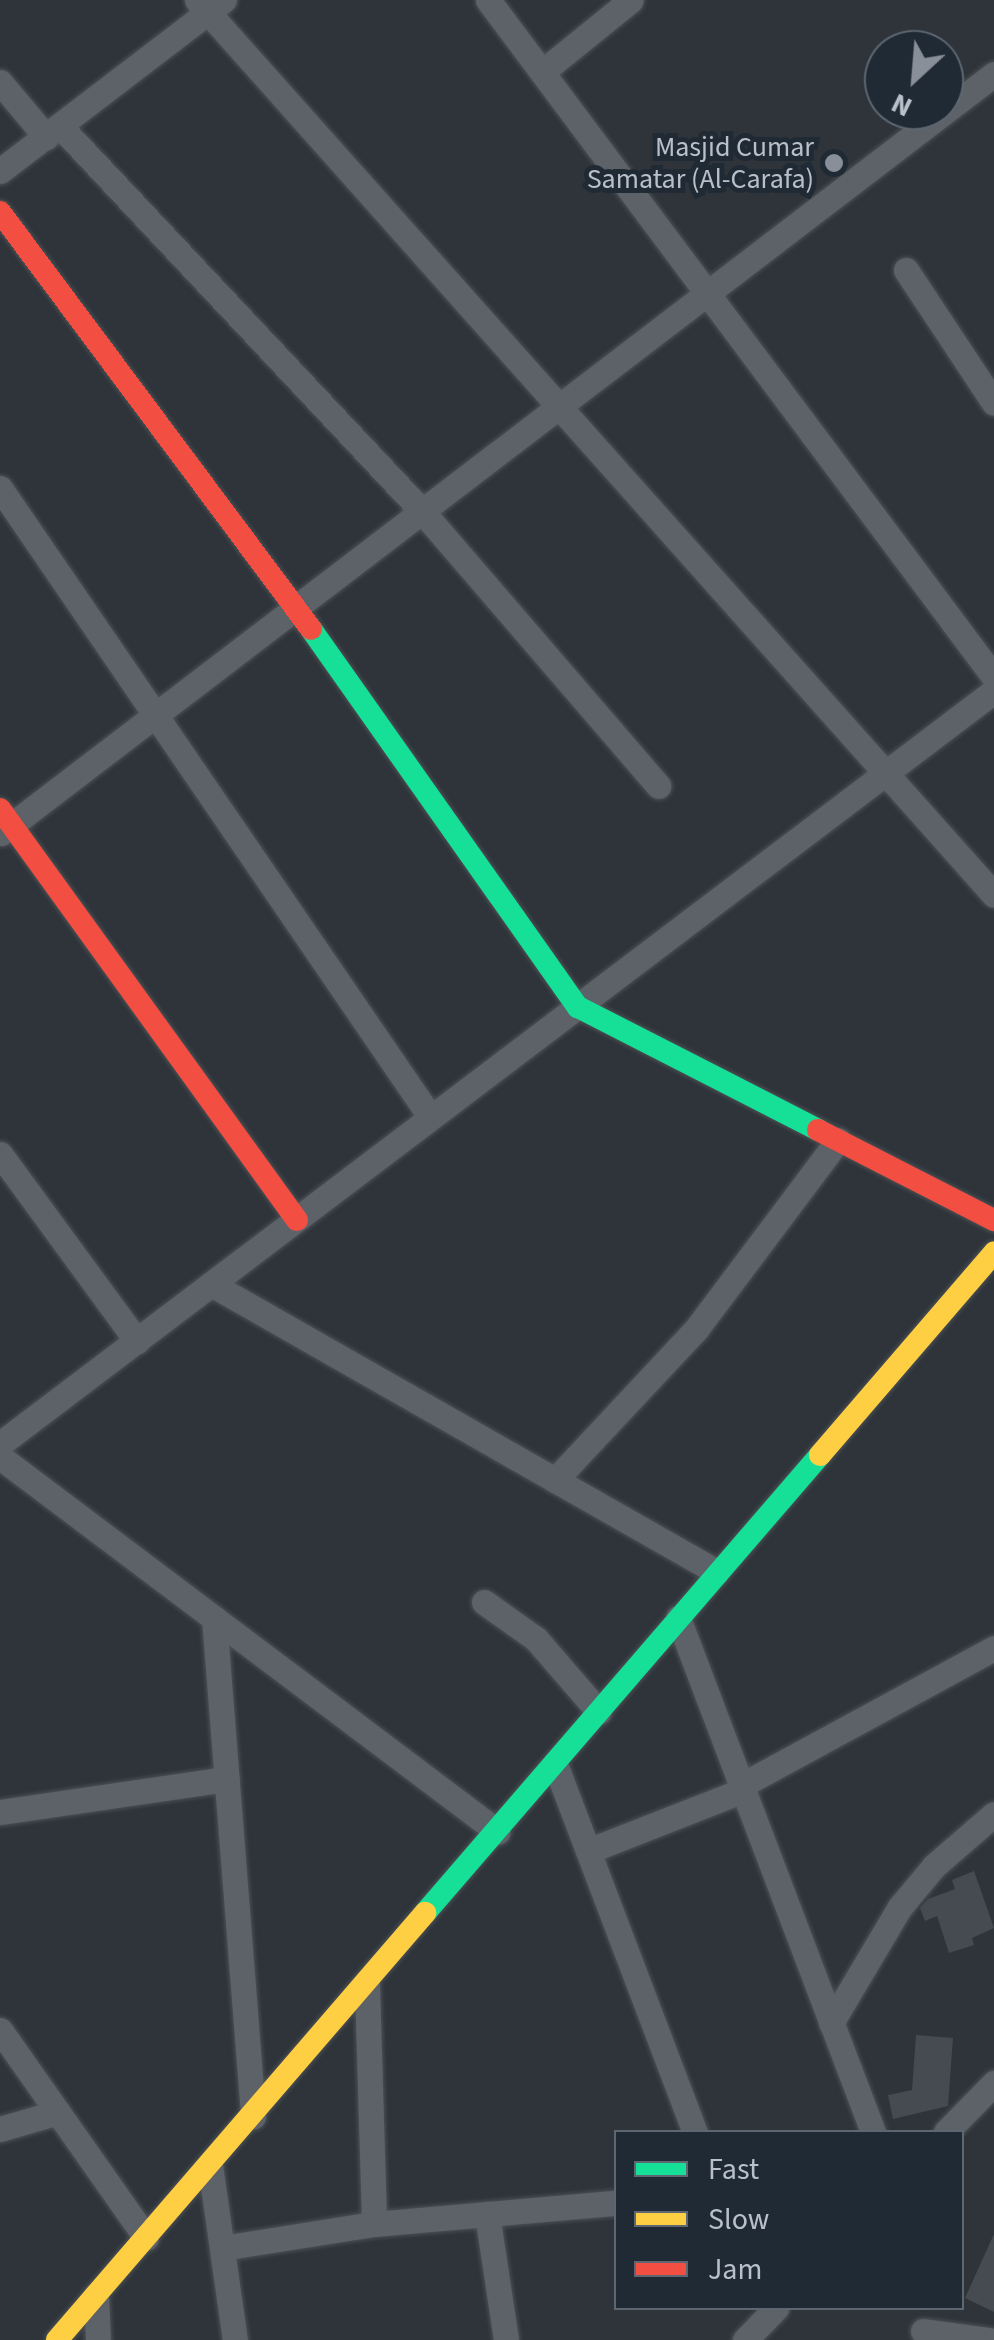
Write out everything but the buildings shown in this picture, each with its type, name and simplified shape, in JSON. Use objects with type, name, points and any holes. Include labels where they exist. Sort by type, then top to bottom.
[{"type":"street","points":[[488,0],[994,677]]},
{"type":"street","points":[[542,72],[631,0]]},
{"type":"street","points":[[0,172],[210,4],[994,896]]},
{"type":"street","points":[[297,1220],[4,823],[154,716],[994,74]]},
{"type":"street","points":[[0,82],[53,131],[421,510],[658,786]]},
{"type":"street","points":[[0,212],[296,606],[578,1007],[994,1220]]},
{"type":"street","points":[[906,270],[994,403]]},
{"type":"street","points":[[0,488],[430,1115]]},
{"type":"street","points":[[0,1444],[994,691]]},
{"type":"street","points":[[556,1480],[697,1328],[838,1140]]},
{"type":"street","points":[[0,1154],[137,1341]]},
{"type":"street","points":[[57,2340],[994,1253]]},
{"type":"street","points":[[212,1284],[718,1572]]},
{"type":"street","points":[[0,1457],[498,1832]]},
{"type":"street","points":[[484,1602],[536,1640],[599,1712]]},
{"type":"street","points":[[214,1618],[253,2116]]},
{"type":"street","points":[[678,1618],[872,2130]]},
{"type":"street","points":[[588,1851],[741,1788],[994,1648]]},
{"type":"street","points":[[556,1764],[694,2130]]},
{"type":"street","points":[[0,1812],[227,1779]]},
{"type":"street","points":[[831,2023],[900,1906],[934,1866],[994,1814]]},
{"type":"street","points":[[367,1984],[374,2224]]},
{"type":"street","points":[[0,2030],[146,2238]]},
{"type":"street","points":[[948,2130],[994,2083]]},
{"type":"street","points":[[0,2130],[58,2112]]},
{"type":"street","points":[[210,2165],[236,2340]]},
{"type":"street","points":[[222,2248],[374,2224],[614,2202]]},
{"type":"street","points":[[487,2214],[506,2340]]},
{"type":"street","points":[[96,2295],[98,2340]]},
{"type":"street","points":[[745,2340],[768,2311]]},
{"type":"street","points":[[921,2326],[989,2340]]},
{"type":"traffic: fast","points":[[311,629],[578,1007],[818,1130]]},
{"type":"traffic: fast","points":[[425,1913],[820,1455]]},
{"type":"traffic: slow","points":[[820,1455],[994,1253]]},
{"type":"traffic: slow","points":[[57,2340],[425,1913]]},
{"type":"traffic: jam","points":[[0,212],[311,629]]},
{"type":"traffic: jam","points":[[0,809],[297,1220]]},
{"type":"traffic: jam","points":[[818,1130],[994,1220]]},
{"type":"place","name":"Masjid Cumar Samatar (Al-Carafa)","points":[[834,163]]}]
